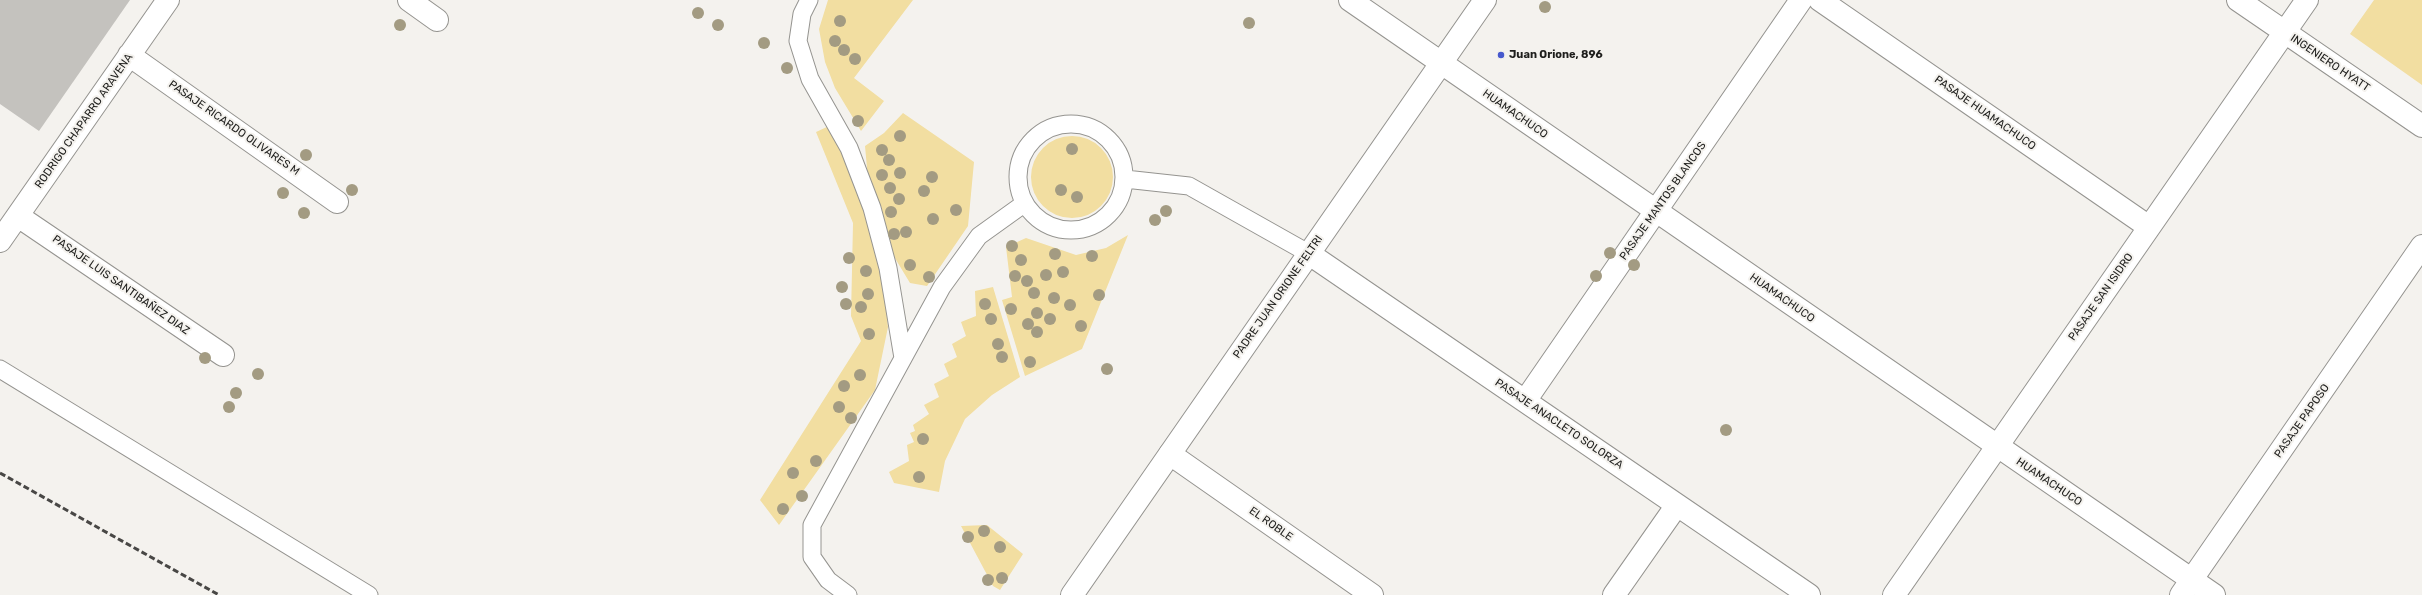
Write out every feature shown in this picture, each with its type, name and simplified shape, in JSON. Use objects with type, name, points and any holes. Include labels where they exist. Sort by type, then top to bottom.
[{"type":"street","name":"RODRIGO CHAPARRO ARAVENA","points":[[0,241],[168,0]]},
{"type":"street","points":[[409,0],[437,20]]},
{"type":"street","name":"HUAMACHUCO","points":[[1350,0],[1998,446],[2186,587],[2214,595]]},
{"type":"street","name":"PADRE JUAN ORIONE FELTRI","points":[[1072,595],[1484,0]]},
{"type":"street","name":"PASAJE MANTOS BLANCOS","points":[[1525,401],[1801,0]]},
{"type":"street","name":"PASAJE HUAMACHUCO","points":[[1820,0],[2149,227]]},
{"type":"street","name":"INGENIERO HYATT","points":[[2238,0],[2422,126]]},
{"type":"street","name":"PASAJE SAN ISIDRO","points":[[1894,595],[2307,0]]},
{"type":"street","name":"PASAJE RICARDO OLIVARES M","points":[[129,56],[337,202]]},
{"type":"street","name":"PASAJE LUIS SANTIBAÑEZ DIAZ","points":[[18,216],[223,356]]},
{"type":"street","name":"PASAJE PAPOSO","points":[[2186,587],[2422,246]]},
{"type":"street","name":"PASAJE ANACLETO SOLORZA","points":[[1308,253],[1809,595]]},
{"type":"street","name":"EL ROBLE","points":[[1170,454],[1372,595]]},
{"type":"street","points":[[1614,595],[1677,505]]},
{"type":"lane","points":[[809,0],[802,14],[798,41],[810,79],[849,148],[872,208],[888,268],[903,358]]},
{"type":"lane","points":[[1076,123],[1092,127],[1105,136],[1116,148],[1123,163],[1125,179],[1121,196],[1112,211],[1099,222],[1082,229],[1065,230],[1048,225],[1034,216],[1025,203],[1019,182],[1018,171],[1023,155],[1032,141],[1045,131],[1060,124],[1076,123]]},
{"type":"lane","points":[[1125,179],[1189,186],[1308,253]]},
{"type":"lane","points":[[848,595],[828,580],[812,557],[812,525],[942,287],[979,236],[1025,203]]},
{"type":"lane","points":[[0,369],[369,595]]},
{"type":"shaded area","points":[[828,0],[913,0],[854,78],[884,101],[861,131],[835,88],[825,62],[819,29]]},
{"type":"shaded area","points":[[2374,0],[2422,0],[2422,85],[2350,34]]},
{"type":"shaded area","points":[[903,113],[974,162],[968,226],[927,286],[910,283],[887,245],[868,179],[865,146],[884,133]]},
{"type":"shaded area","points":[[829,126],[850,161],[882,271],[888,327],[875,390],[779,525],[760,500],[861,341],[851,316],[853,223],[816,132]]},
{"type":"shaded area","points":[[1072,136],[1088,139],[1101,148],[1110,161],[1113,177],[1110,193],[1101,206],[1088,215],[1072,218],[1056,215],[1043,206],[1034,193],[1031,177],[1034,161],[1043,148],[1056,139]]},
{"type":"shaded area","points":[[1128,235],[1082,349],[1025,376],[1002,300],[1012,297],[1006,247],[1026,238],[1076,255],[1106,248]]},
{"type":"shaded area","points":[[993,287],[1020,377],[992,395],[965,419],[945,461],[939,492],[894,483],[889,472],[909,461],[907,445],[914,442],[910,433],[915,431],[913,425],[929,414],[924,405],[939,397],[934,384],[949,376],[944,364],[957,357],[952,344],[966,336],[961,322],[976,316],[975,291]]},
{"type":"shaded area","points":[[987,525],[1023,554],[1000,590],[993,586],[961,526]]},
{"type":"building","points":[[0,0],[130,0],[39,131],[0,104]]},
{"type":"railway","points":[[0,473],[219,595]]},
{"type":"place","name":"Juan Orione, 896","points":[[1501,55]]}]
